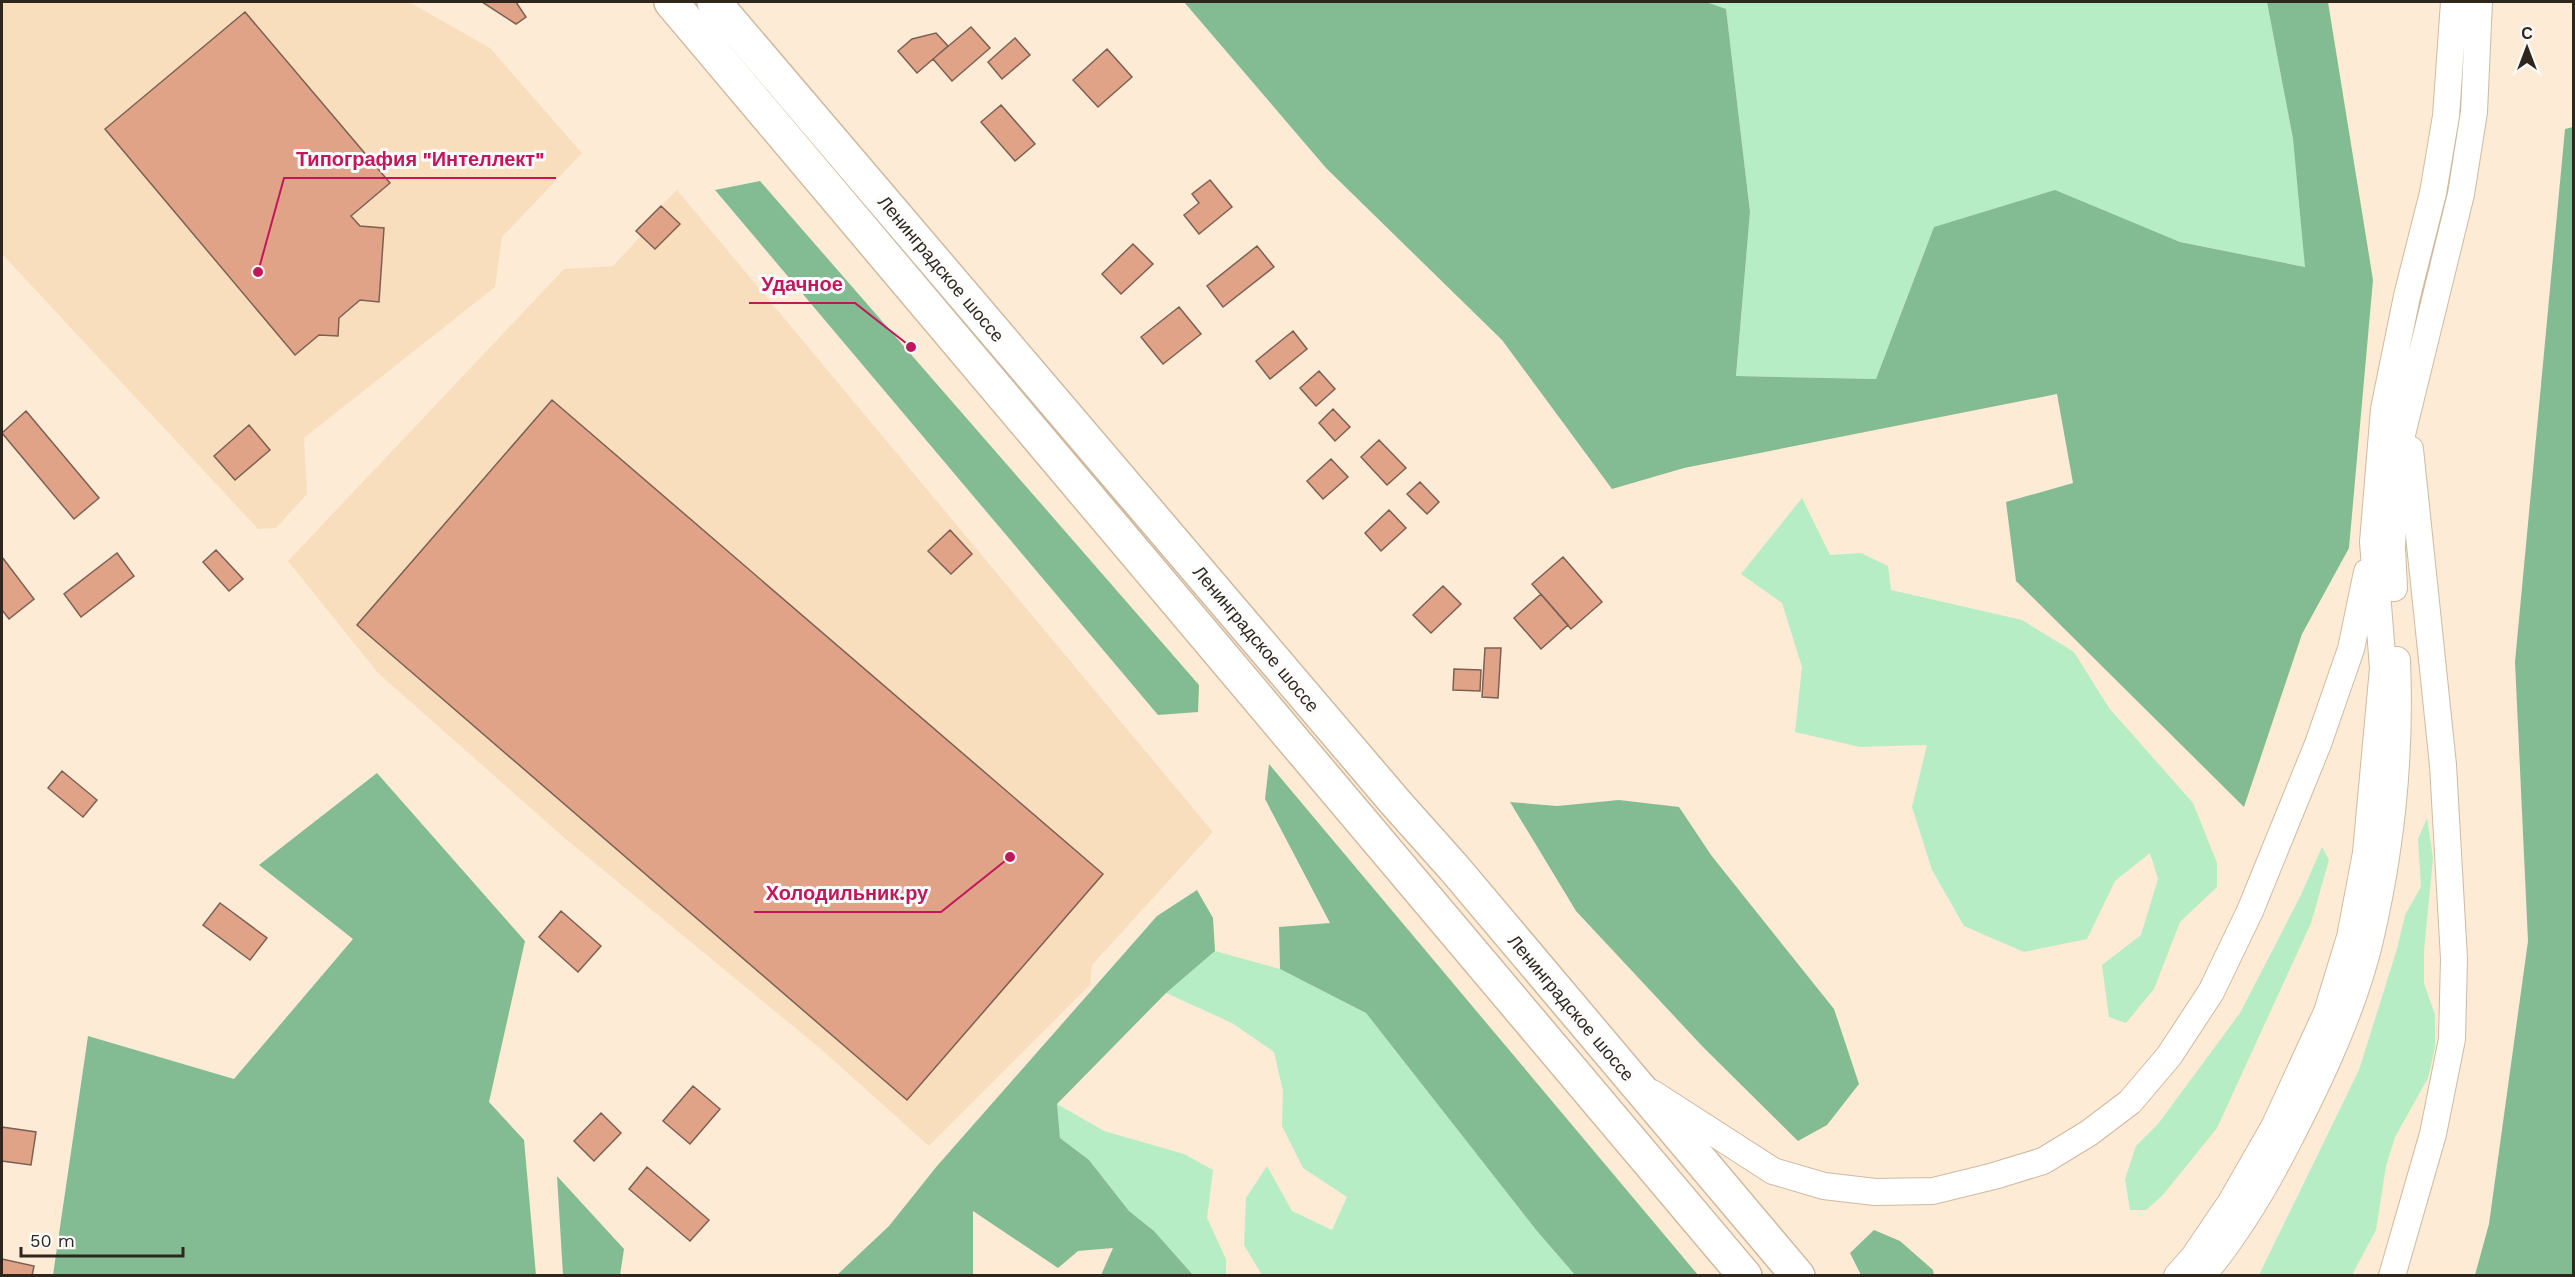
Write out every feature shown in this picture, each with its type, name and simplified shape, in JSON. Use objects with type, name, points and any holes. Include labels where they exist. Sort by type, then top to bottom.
[{"type":"highway","name":"Ленинградское шоссе","points":[[671,2],[1745,1275]]},
{"type":"highway","name":"Ленинградское шоссе","points":[[714,2],[1798,1275]]},
{"type":"street","points":[[1632,1080],[1773,1171],[1824,1186],[1875,1192],[1933,1191],[2043,1161],[2089,1133],[2130,1102],[2169,1056],[2211,992],[2250,911],[2322,734],[2351,649],[2373,542],[2384,409],[2406,296],[2433,193],[2446,116],[2454,2]]},
{"type":"street","points":[[2202,1275],[2223,1251],[2273,1171],[2309,1102],[2341,1027],[2369,941],[2386,853],[2398,696],[2392,549],[2396,459],[2461,194],[2474,112],[2479,2]]},
{"type":"street","points":[[2392,1275],[2433,1134],[2452,1039],[2454,959],[2443,765],[2410,451],[2414,390]]},
{"type":"street","points":[[2177,1275],[2193,1258],[2231,1202],[2274,1127],[2327,1012],[2350,938],[2366,853],[2383,668],[2373,542]]},
{"type":"shaded area","points":[[2,2],[409,2],[490,48],[582,153],[502,237],[495,287],[304,438],[307,494],[276,528],[258,529],[2,254]]},
{"type":"shaded area","points":[[677,190],[1213,832],[1092,965],[1090,985],[929,1146],[822,1050],[568,841],[378,673],[288,561],[564,269],[613,266],[641,236],[636,231]]},
{"type":"green space","points":[[1184,2],[1706,2],[1726,9],[1750,212],[1736,376],[1876,379],[1934,227],[2055,190],[2180,242],[2305,267],[2293,139],[2267,2],[2328,2],[2373,280],[2349,548],[2302,634],[2244,807],[2016,581],[2006,502],[2073,483],[2057,394],[1684,468],[1612,489],[1502,340],[1326,168]]},
{"type":"green space","points":[[1706,2],[2267,2],[2293,139],[2306,267],[2180,242],[2055,191],[1934,227],[1876,379],[1736,376],[1750,212],[1726,10]]},
{"type":"green space","points":[[2573,127],[2573,1275],[2475,1275],[2489,1224],[2528,941],[2515,662],[2565,129]]},
{"type":"green space","points":[[760,181],[1199,685],[1198,712],[1158,715],[715,190]]},
{"type":"green space","points":[[1802,498],[1830,555],[1861,553],[1888,566],[1891,590],[2022,620],[2074,652],[2109,708],[2193,803],[2217,863],[2217,887],[2180,922],[2154,989],[2126,1023],[2109,1017],[2102,965],[2141,935],[2158,879],[2150,853],[2115,881],[2087,939],[2024,952],[1964,926],[1932,870],[1912,807],[1927,745],[1860,747],[1795,732],[1802,667],[1782,603],[1741,574]]},
{"type":"green space","points":[[1269,764],[1698,1275],[1575,1275],[1537,1231],[1366,1013],[1280,969],[1279,927],[1330,923],[1265,799]]},
{"type":"green space","points":[[377,773],[525,941],[489,1102],[524,1140],[536,1275],[53,1275],[88,1036],[234,1079],[353,939],[259,865]]},
{"type":"green space","points":[[1619,800],[1679,807],[1711,855],[1834,1009],[1859,1084],[1827,1125],[1798,1141],[1703,1047],[1576,911],[1510,802],[1557,806]]},
{"type":"green space","points":[[2427,818],[2433,858],[2424,951],[2424,983],[2435,1015],[2435,1047],[2428,1078],[2395,1137],[2386,1166],[2376,1230],[2352,1275],[2259,1275],[2359,1070],[2397,949],[2405,915],[2421,887],[2418,839]]},
{"type":"green space","points":[[2322,847],[2329,860],[2311,923],[2217,1128],[2162,1196],[2146,1210],[2130,1210],[2125,1179],[2136,1146],[2158,1124],[2240,1013],[2300,897]]},
{"type":"green space","points":[[1197,890],[1213,918],[1215,951],[1166,993],[1057,1104],[1060,1138],[1089,1160],[1129,1211],[1154,1231],[1193,1275],[1101,1275],[1113,1248],[1078,1251],[1058,1268],[973,1211],[973,1275],[837,1275],[889,1226],[937,1166],[1157,916]]},
{"type":"green space","points":[[1215,951],[1280,969],[1366,1013],[1537,1231],[1575,1275],[1262,1275],[1244,1245],[1246,1198],[1267,1166],[1292,1211],[1332,1230],[1347,1197],[1303,1168],[1282,1126],[1283,1091],[1274,1052],[1232,1023],[1166,993]]},
{"type":"green space","points":[[1057,1104],[1104,1131],[1184,1154],[1213,1170],[1207,1218],[1226,1259],[1226,1275],[1193,1275],[1154,1231],[1129,1211],[1089,1160],[1060,1138]]},
{"type":"green space","points":[[557,1176],[624,1249],[620,1275],[563,1275]]},
{"type":"green space","points":[[1874,1230],[1900,1241],[1933,1270],[1934,1275],[1861,1275],[1850,1253]]},
{"type":"building","points":[[482,2],[516,2],[526,17],[516,24]]},
{"type":"building","points":[[245,12],[390,183],[351,216],[360,226],[384,228],[379,302],[360,300],[339,318],[338,336],[319,335],[295,355],[105,129]]},
{"type":"building","points":[[971,27],[990,48],[952,81],[933,59]]},
{"type":"building","points":[[936,33],[948,46],[917,73],[898,51],[912,39]]},
{"type":"building","points":[[1015,38],[1030,55],[1002,79],[988,62]]},
{"type":"building","points":[[1107,49],[1132,77],[1098,107],[1073,80]]},
{"type":"building","points":[[1001,105],[1035,144],[1015,161],[981,122]]},
{"type":"building","points":[[1210,180],[1232,207],[1199,234],[1184,215],[1199,203],[1192,194]]},
{"type":"building","points":[[661,206],[680,224],[655,249],[636,231]]},
{"type":"building","points":[[1133,244],[1153,264],[1121,294],[1102,274]]},
{"type":"building","points":[[1257,246],[1274,267],[1223,307],[1207,286]]},
{"type":"building","points":[[1179,307],[1201,334],[1163,364],[1141,337]]},
{"type":"building","points":[[1293,331],[1307,349],[1270,379],[1256,361]]},
{"type":"building","points":[[1319,371],[1335,389],[1316,406],[1300,388]]},
{"type":"building","points":[[552,400],[1103,874],[907,1100],[357,625]]},
{"type":"building","points":[[1333,409],[1350,427],[1335,441],[1319,423]]},
{"type":"building","points":[[26,411],[99,498],[74,519],[2,433]]},
{"type":"building","points":[[249,425],[270,450],[235,480],[214,456]]},
{"type":"building","points":[[1379,440],[1406,468],[1387,485],[1361,457]]},
{"type":"building","points":[[1331,459],[1348,477],[1323,499],[1307,481]]},
{"type":"building","points":[[1420,482],[1439,502],[1427,514],[1407,494]]},
{"type":"building","points":[[1389,510],[1406,528],[1381,551],[1365,533]]},
{"type":"building","points":[[950,530],[972,554],[951,574],[928,551]]},
{"type":"building","points":[[216,550],[243,579],[229,591],[203,562]]},
{"type":"building","points":[[117,553],[134,576],[81,617],[64,594]]},
{"type":"building","points":[[2,557],[34,599],[9,619],[2,610]]},
{"type":"building","points":[[1563,557],[1602,602],[1571,629],[1532,584]]},
{"type":"building","points":[[1443,586],[1461,604],[1431,633],[1413,615]]},
{"type":"building","points":[[1541,594],[1568,625],[1541,649],[1514,618]]},
{"type":"building","points":[[1485,648],[1501,648],[1498,698],[1482,697]]},
{"type":"building","points":[[1454,669],[1481,670],[1480,691],[1453,690]]},
{"type":"building","points":[[62,771],[97,800],[83,817],[48,788]]},
{"type":"building","points":[[220,903],[267,938],[250,960],[203,925]]},
{"type":"building","points":[[561,911],[601,946],[578,972],[539,937]]},
{"type":"building","points":[[693,1086],[720,1109],[690,1144],[663,1121]]},
{"type":"building","points":[[601,1113],[621,1133],[594,1161],[574,1141]]},
{"type":"building","points":[[2,1127],[36,1132],[31,1165],[2,1161]]},
{"type":"building","points":[[647,1167],[709,1220],[690,1241],[629,1189]]},
{"type":"building","points":[[2,1259],[34,1266],[32,1276],[2,1276]]},
{"type":"place","name":"Типография \"Интеллект\"","points":[[258,272]]},
{"type":"place","name":"Удачное","points":[[911,347]]},
{"type":"place","name":"Холодильник.ру","points":[[1010,857]]}]
